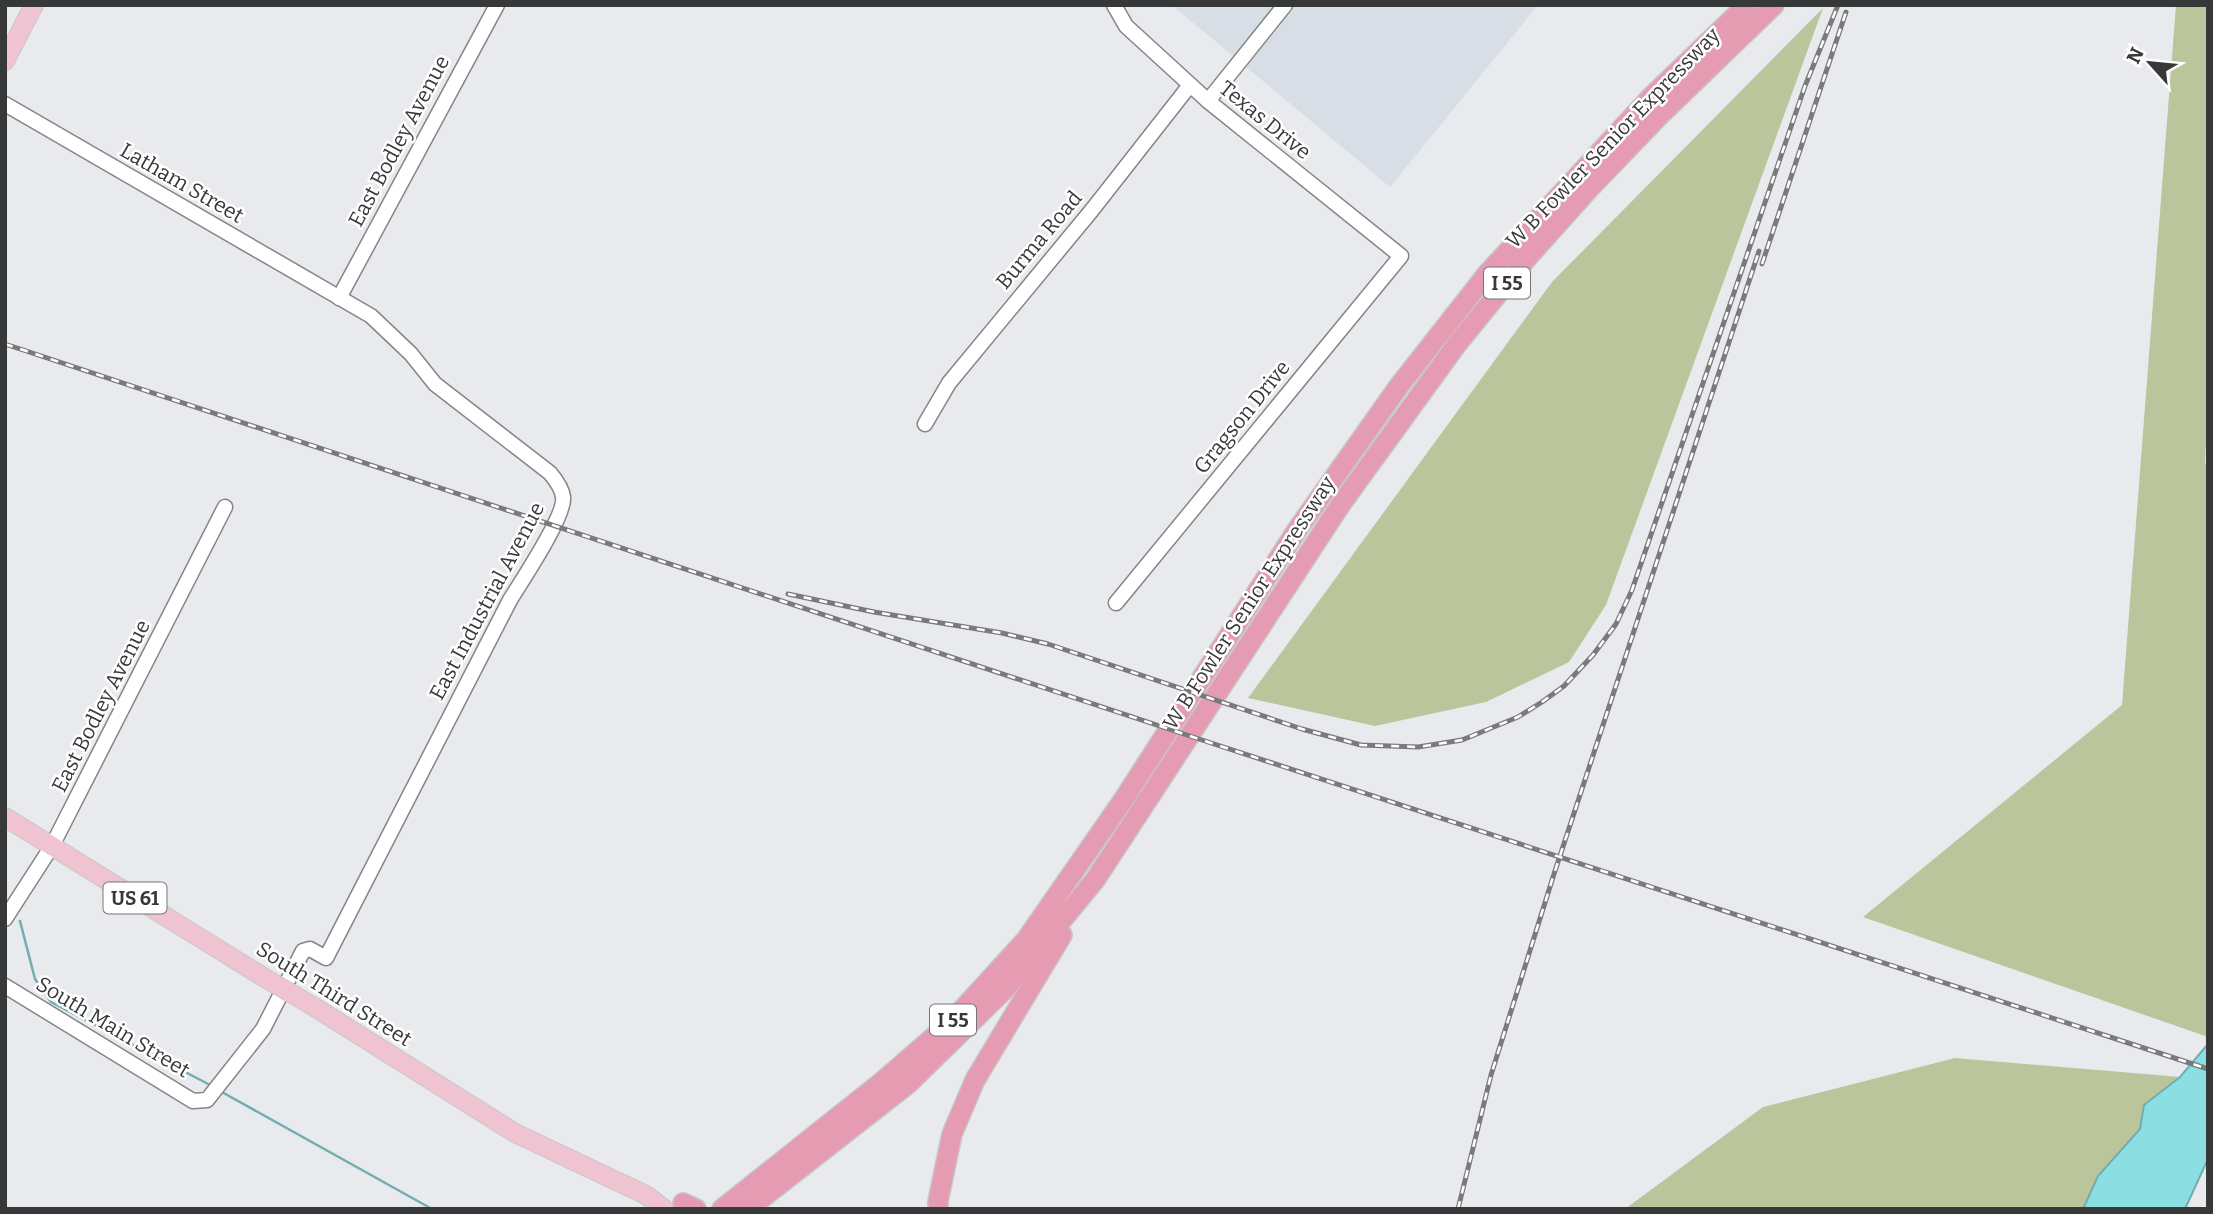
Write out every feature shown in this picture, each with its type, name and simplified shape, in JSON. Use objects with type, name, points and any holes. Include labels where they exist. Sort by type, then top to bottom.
[{"type":"highway","name":"W B Fowler Senior Expressway","points":[[722,1209],[873,1090],[951,1023],[1026,940],[1124,799],[1297,530],[1399,386],[1487,274],[1651,97],[1747,5]]},
{"type":"highway","name":"W B Fowler Senior Expressway","points":[[748,1209],[909,1083],[1006,989],[1095,880],[1341,504],[1457,344],[1527,258],[1604,173],[1774,5]]},
{"type":"highway","points":[[938,1209],[952,1134],[975,1080],[1095,880]]},
{"type":"main road","points":[[5,61],[34,5]]},
{"type":"main road","name":"South Third Street","points":[[5,817],[515,1133],[646,1195],[681,1207]]},
{"type":"street","name":"East Bodley Avenue","points":[[339,298],[497,5]]},
{"type":"street","name":"Texas Drive","points":[[1114,5],[1126,26],[1190,85],[1401,256]]},
{"type":"street","points":[[1208,100],[1285,5]]},
{"type":"street","name":"Burma Road","points":[[925,424],[949,383],[1092,210],[1190,85]]},
{"type":"street","name":"Latham Street","points":[[5,104],[339,298]]},
{"type":"street","name":"Gragson Drive","points":[[1116,603],[1401,256]]},
{"type":"street","name":"East Industrial Avenue","points":[[326,958],[510,600],[542,548],[563,498],[557,481],[538,462],[435,384],[411,354],[371,316],[339,298]]},
{"type":"street","name":"East Bodley Avenue","points":[[5,919],[52,846],[225,507]]},
{"type":"street","name":"South Main Street","points":[[5,986],[193,1101],[207,1100],[263,1029],[303,951],[310,949],[326,958]]},
{"type":"shaded area","points":[[1172,5],[1538,5],[1390,187]]},
{"type":"green space","points":[[2176,5],[2208,5],[2208,405],[2205,461],[2208,475],[2208,1037],[1863,917],[2122,705]]},
{"type":"green space","points":[[1823,8],[1606,605],[1569,662],[1486,702],[1375,726],[1248,698],[1552,282]]},
{"type":"green space","points":[[1955,1058],[2180,1077],[2144,1105],[2140,1129],[2098,1176],[2083,1209],[1625,1209],[1763,1107]]},
{"type":"water","points":[[2208,1044],[2208,1159],[2185,1209],[2083,1209],[2098,1176],[2140,1129],[2144,1105],[2180,1077]]},
{"type":"waterway","points":[[20,921],[35,979],[51,1002],[212,1086]]},
{"type":"waterway","points":[[220,1091],[432,1209]]},
{"type":"railway","points":[[788,594],[874,612],[1002,633],[1048,644],[1302,729],[1361,745],[1418,747],[1462,740],[1518,717],[1564,686],[1593,655],[1616,624],[1632,590],[1805,86],[1838,5]]},
{"type":"railway","points":[[1762,264],[1846,12]]},
{"type":"railway","points":[[1458,1209],[1491,1075],[1554,874],[1759,251]]},
{"type":"railway","points":[[5,344],[2208,1069]]}]
